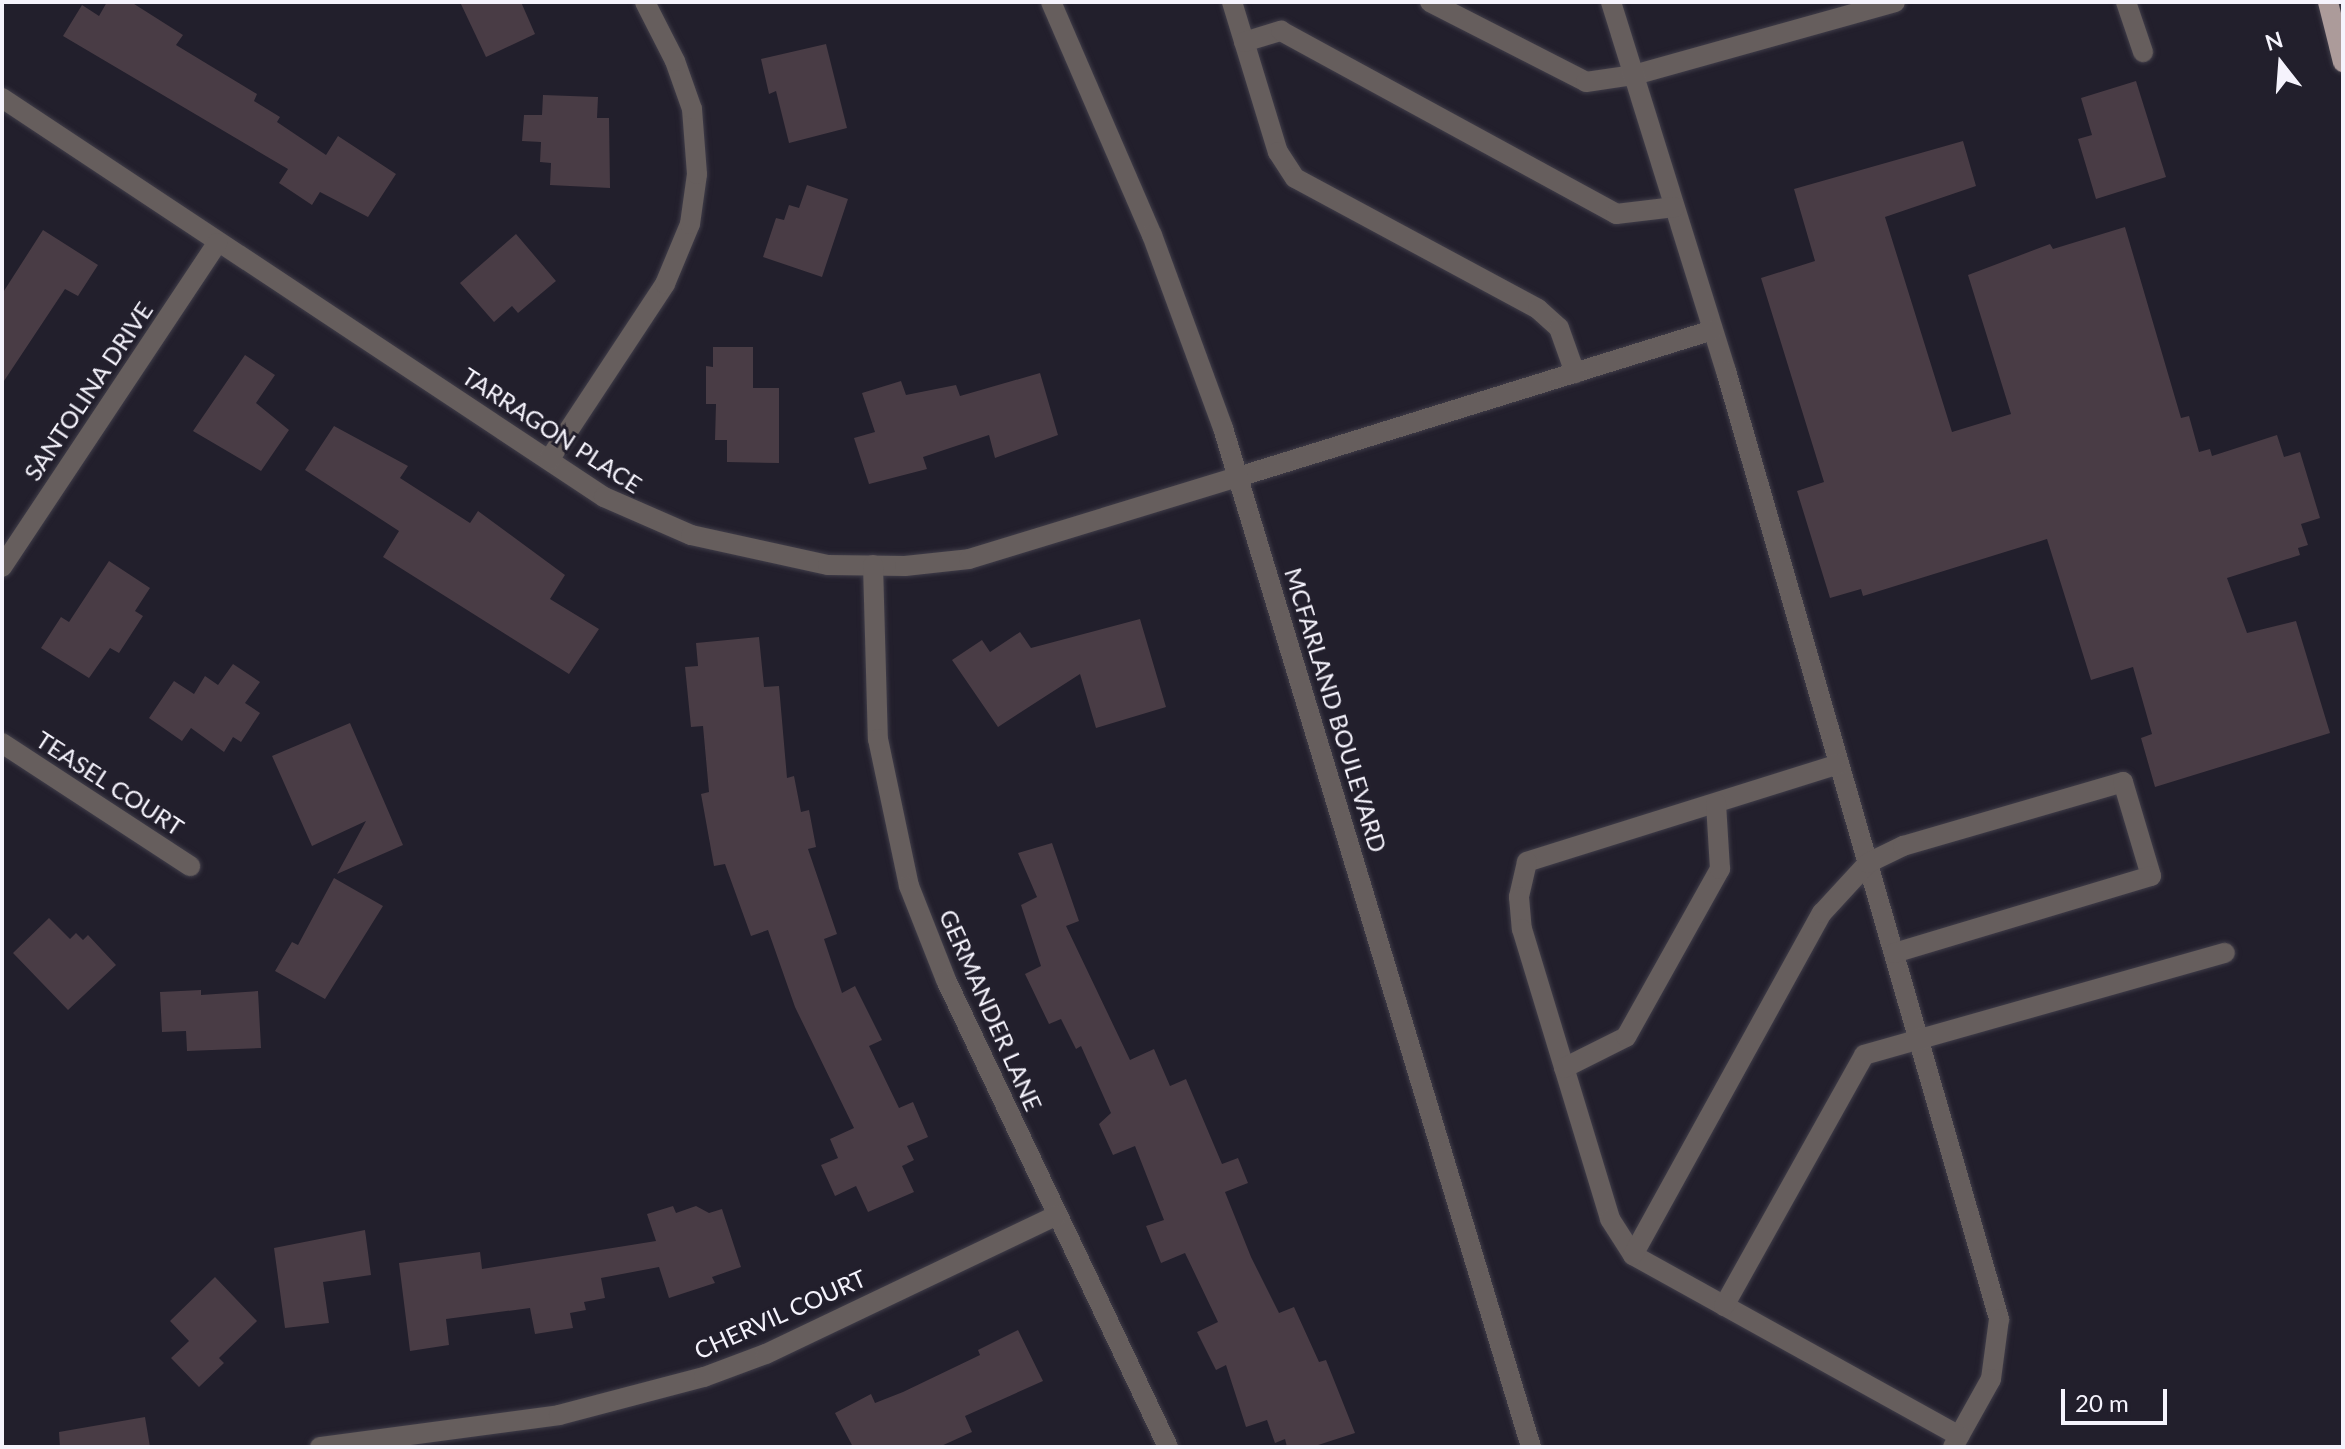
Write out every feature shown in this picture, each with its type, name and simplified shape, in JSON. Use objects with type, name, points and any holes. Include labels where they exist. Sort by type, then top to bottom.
[{"type":"main road","points":[[2328,2],[2343,62]]},
{"type":"street","points":[[549,460],[665,284],[690,224],[697,174],[692,109],[675,61],[645,2]]},
{"type":"street","name":"MCFARLAND BOULEVARD","points":[[1051,2],[1171,282],[1238,477],[1531,1447]]},
{"type":"street","points":[[1232,2],[1278,152],[1295,178],[1538,309],[1559,328],[1575,373]]},
{"type":"street","points":[[1430,2],[1586,82],[1634,75],[1895,2]]},
{"type":"street","points":[[1611,2],[1713,330],[1868,863],[1999,1319],[1991,1379],[1956,1442],[1633,1255],[1610,1219],[1522,929],[1519,897],[1527,862],[1839,764]]},
{"type":"street","points":[[2126,2],[2143,52]]},
{"type":"street","points":[[1244,42],[1281,31],[1616,214],[1675,207]]},
{"type":"street","name":"TARRAGON PLACE","points":[[2,98],[217,243],[617,504],[691,535],[828,565],[969,559],[1713,330]]},
{"type":"street","name":"SANTOLINA DRIVE","points":[[2,567],[217,243]]},
{"type":"street","name":"GERMANDER LANE","points":[[873,565],[878,739],[909,886],[946,980],[1168,1447]]},
{"type":"street","name":"TEASEL COURT","points":[[2,743],[190,866]]},
{"type":"street","points":[[1633,1255],[1822,913],[1868,863],[1903,846],[2123,782],[2151,876],[1894,953]]},
{"type":"street","points":[[1564,1068],[1626,1037],[1720,869],[1716,803]]},
{"type":"street","points":[[1724,1306],[1864,1055],[1920,1043],[2225,953]]},
{"type":"street","name":"CHERVIL COURT","points":[[320,1447],[559,1415],[704,1377],[766,1354],[1057,1215]]},
{"type":"building","points":[[107,2],[131,2],[183,35],[176,45],[257,94],[254,101],[280,117],[277,122],[326,155],[338,136],[396,174],[368,217],[320,192],[312,205],[279,183],[288,169],[63,36],[82,5],[99,16]]},
{"type":"building","points":[[460,2],[521,2],[535,34],[486,57]]},
{"type":"building","points":[[826,44],[847,128],[789,143],[776,91],[769,94],[761,59]]},
{"type":"building","points":[[2136,81],[2166,177],[2096,199],[2078,139],[2092,135],[2081,98]]},
{"type":"building","points":[[543,95],[598,97],[597,118],[609,118],[610,188],[550,185],[551,163],[540,162],[541,142],[522,141],[524,115],[542,115]]},
{"type":"building","points":[[1963,141],[1976,186],[1885,217],[1952,432],[2011,414],[1968,275],[2050,244],[2053,249],[2125,227],[2181,418],[2189,416],[2199,452],[2210,449],[2212,456],[2277,435],[2284,457],[2300,452],[2320,518],[2301,524],[2308,545],[2298,548],[2300,555],[2227,578],[2247,633],[2296,621],[2330,733],[2155,787],[2141,738],[2152,734],[2133,667],[2091,680],[2047,539],[1863,596],[1861,589],[1830,598],[1797,491],[1824,482],[1761,278],[1815,261],[1794,189]]},
{"type":"building","points":[[807,185],[848,199],[822,277],[763,257],[776,218],[784,220],[789,205],[799,208]]},
{"type":"building","points":[[43,230],[98,265],[78,296],[65,289],[2,384],[2,294]]},
{"type":"building","points":[[516,234],[556,281],[518,313],[512,306],[494,322],[460,283]]},
{"type":"building","points":[[713,347],[753,347],[753,388],[779,388],[779,463],[727,462],[727,440],[715,440],[716,404],[706,404],[706,366],[713,367]]},
{"type":"building","points":[[245,355],[275,375],[256,403],[289,430],[261,471],[193,431]]},
{"type":"building","points":[[1040,373],[1058,435],[995,458],[989,435],[923,457],[927,469],[869,484],[854,438],[875,432],[862,393],[901,381],[906,395],[956,385],[960,396]]},
{"type":"building","points":[[334,426],[408,466],[400,478],[470,523],[478,511],[565,575],[550,599],[599,629],[569,674],[383,557],[399,531],[305,470]]},
{"type":"building","points":[[109,561],[150,588],[135,611],[143,616],[119,653],[110,648],[89,678],[41,648],[61,617],[69,622]]},
{"type":"building","points":[[1140,619],[1166,707],[1096,728],[1080,674],[998,727],[952,660],[982,640],[990,652],[1020,632],[1031,648]]},
{"type":"building","points":[[759,637],[764,687],[779,686],[787,778],[794,776],[801,812],[809,810],[816,847],[808,849],[837,934],[824,939],[842,993],[855,986],[882,1040],[869,1046],[899,1108],[913,1102],[928,1137],[907,1146],[914,1160],[902,1166],[914,1192],[868,1212],[856,1186],[835,1196],[821,1165],[838,1158],[830,1139],[854,1128],[795,1007],[768,930],[751,936],[725,864],[714,866],[701,794],[709,792],[703,726],[691,727],[685,667],[698,666],[696,643]]},
{"type":"building","points":[[233,664],[260,682],[245,703],[260,713],[241,742],[233,737],[224,752],[191,728],[182,741],[149,718],[174,681],[194,694],[205,676],[218,685]]},
{"type":"building","points":[[350,723],[403,845],[337,874],[366,821],[312,846],[272,756]]},
{"type":"building","points":[[1052,843],[1079,921],[1066,926],[1130,1060],[1154,1049],[1170,1086],[1186,1079],[1222,1164],[1238,1158],[1248,1183],[1225,1192],[1251,1257],[1279,1313],[1294,1307],[1319,1362],[1326,1360],[1355,1433],[1312,1447],[1287,1447],[1285,1439],[1275,1443],[1267,1420],[1246,1427],[1226,1365],[1216,1370],[1197,1332],[1218,1322],[1185,1253],[1161,1263],[1146,1226],[1164,1220],[1135,1146],[1113,1155],[1099,1124],[1111,1113],[1081,1046],[1076,1049],[1061,1019],[1049,1024],[1025,974],[1041,966],[1021,905],[1037,897],[1018,853]]},
{"type":"building","points":[[334,878],[383,906],[325,999],[275,971],[292,942],[298,945]]},
{"type":"building","points":[[49,918],[70,939],[76,933],[83,940],[88,935],[116,965],[68,1010],[13,953]]},
{"type":"building","points":[[201,990],[201,995],[258,991],[261,1048],[187,1051],[186,1031],[162,1032],[160,992]]},
{"type":"building","points":[[673,1206],[676,1213],[696,1206],[709,1213],[722,1209],[741,1267],[712,1277],[715,1283],[669,1298],[659,1267],[601,1278],[605,1298],[584,1302],[586,1310],[570,1313],[573,1328],[535,1334],[530,1308],[446,1319],[449,1345],[410,1351],[399,1263],[480,1252],[482,1269],[656,1241],[647,1214]]},
{"type":"building","points":[[365,1230],[371,1275],[323,1282],[329,1323],[285,1328],[274,1248]]},
{"type":"building","points":[[215,1277],[257,1321],[219,1358],[224,1363],[199,1387],[171,1358],[189,1341],[170,1321]]},
{"type":"building","points":[[1018,1330],[1043,1381],[965,1416],[972,1432],[939,1447],[853,1447],[835,1413],[871,1394],[875,1403],[903,1392],[980,1355],[978,1350]]},
{"type":"building","points":[[145,1417],[150,1447],[60,1447],[59,1432]]}]
